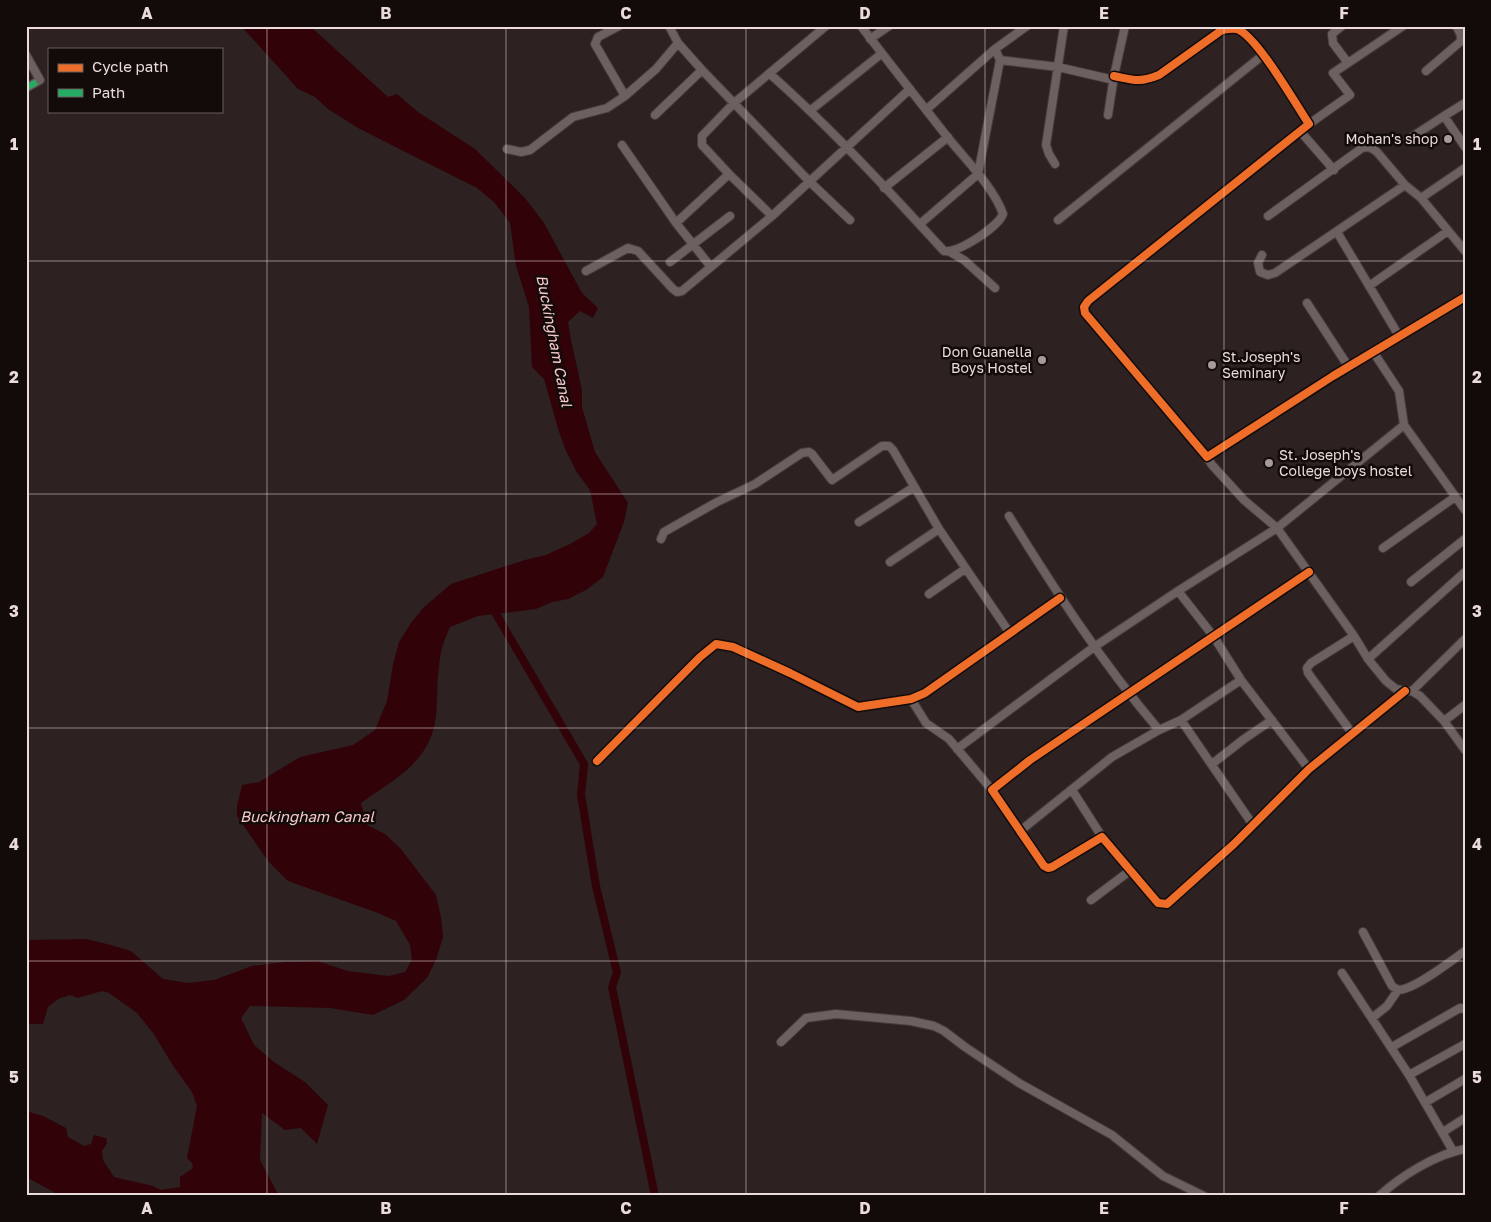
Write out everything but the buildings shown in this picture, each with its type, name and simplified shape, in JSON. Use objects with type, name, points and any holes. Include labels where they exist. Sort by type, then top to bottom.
[{"type":"street","points":[[619,26],[598,37],[594,44],[625,96]]},
{"type":"street","points":[[669,26],[678,43],[702,70],[809,181],[850,220]]},
{"type":"street","points":[[772,216],[729,174],[702,145],[700,140],[734,103],[826,26]]},
{"type":"street","points":[[861,26],[881,54],[927,108],[978,174],[1003,214],[1001,219],[979,237],[950,252]]},
{"type":"street","points":[[870,39],[889,26]]},
{"type":"street","points":[[927,108],[995,49],[1027,26]]},
{"type":"street","points":[[1055,164],[1046,145],[1064,26]]},
{"type":"street","points":[[1108,115],[1125,26]]},
{"type":"street","points":[[1342,26],[1332,29],[1333,42],[1348,62]]},
{"type":"street","points":[[1403,26],[1333,73],[1350,95],[1300,131],[1088,301],[1084,307],[1085,313],[1212,465],[1244,500],[1277,528],[1368,658],[1391,686],[1409,691],[1426,701],[1444,721],[1465,750]]},
{"type":"street","points":[[1426,71],[1462,39],[1456,26]]},
{"type":"street","points":[[1000,60],[1058,67],[1139,81],[1154,77],[1221,28],[1237,30],[1246,35],[1263,55],[1309,124]]},
{"type":"street","points":[[508,149],[521,152],[530,150],[578,114],[607,108],[625,96],[656,69],[678,43]]},
{"type":"street","points":[[920,224],[978,174],[1000,60],[995,49]]},
{"type":"street","points":[[811,110],[881,54]]},
{"type":"street","points":[[26,55],[40,80],[26,88]]},
{"type":"street","points":[[1058,220],[1263,55]]},
{"type":"street","points":[[655,115],[702,70]]},
{"type":"street","points":[[770,74],[811,110],[944,250],[964,260],[995,288]]},
{"type":"street","points":[[586,271],[628,248],[633,249],[638,251],[677,292],[682,291],[772,216],[910,89]]},
{"type":"street","points":[[1407,140],[1465,104]]},
{"type":"street","points":[[1444,116],[1465,146]]},
{"type":"street","points":[[1300,131],[1334,170]]},
{"type":"street","points":[[884,188],[948,137]]},
{"type":"street","points":[[622,144],[676,223],[710,267]]},
{"type":"street","points":[[1268,216],[1362,148],[1372,148],[1405,185],[1421,198],[1465,251]]},
{"type":"street","points":[[1421,198],[1465,168]]},
{"type":"street","points":[[676,223],[729,174]]},
{"type":"street","points":[[1262,256],[1258,263],[1260,272],[1268,275],[1275,273],[1405,185]]},
{"type":"street","points":[[670,262],[730,216]]},
{"type":"street","points":[[1369,286],[1448,231]]},
{"type":"street","points":[[1337,232],[1399,336]]},
{"type":"street","points":[[1207,457],[1348,366],[1374,353],[1465,297]]},
{"type":"street","points":[[1307,303],[1348,366]]},
{"type":"street","points":[[1374,353],[1399,391],[1404,424],[1465,510]]},
{"type":"street","points":[[957,749],[1094,647],[1178,590],[1277,528],[1404,424]]},
{"type":"street","points":[[661,539],[664,532],[717,502],[755,484],[806,452],[812,454],[832,480],[882,446],[889,446],[939,529],[1009,632]]},
{"type":"street","points":[[859,522],[914,487]]},
{"type":"street","points":[[1383,548],[1455,496]]},
{"type":"street","points":[[1009,516],[1060,598],[1094,647],[1128,693],[1159,730]]},
{"type":"street","points":[[890,562],[939,529]]},
{"type":"street","points":[[1411,582],[1465,539]]},
{"type":"street","points":[[929,594],[965,569]]},
{"type":"street","points":[[992,790],[1030,760],[1308,572]]},
{"type":"street","points":[[1368,658],[1465,572]]},
{"type":"street","points":[[1178,590],[1214,637],[1241,680],[1309,769]]},
{"type":"street","points":[[597,761],[700,657],[716,644],[741,650],[858,707],[911,699],[925,693],[1009,632],[1060,598]]},
{"type":"street","points":[[1352,733],[1308,673],[1307,668],[1311,663],[1354,636]]},
{"type":"street","points":[[1072,790],[1102,836],[1158,903],[1167,904],[1253,825],[1309,769],[1352,733],[1409,691],[1465,638]]},
{"type":"street","points":[[1020,831],[1112,756],[1181,720],[1241,680]]},
{"type":"street","points":[[911,699],[926,723],[949,739],[992,790],[1044,866],[1052,868],[1102,836]]},
{"type":"street","points":[[1444,721],[1465,705]]},
{"type":"street","points":[[1181,720],[1253,825]]},
{"type":"street","points":[[1212,764],[1272,720]]},
{"type":"street","points":[[1091,900],[1131,870]]},
{"type":"street","points":[[1363,932],[1392,986],[1398,990]]},
{"type":"street","points":[[1372,1018],[1388,1006],[1398,990],[1414,984],[1465,951]]},
{"type":"street","points":[[1342,973],[1392,1047],[1426,1102],[1453,1151]]},
{"type":"street","points":[[1392,1047],[1460,1008],[1465,1008]]},
{"type":"street","points":[[781,1042],[806,1018],[836,1014],[911,1021],[934,1026],[1019,1083],[1112,1135],[1163,1176],[1204,1196]]},
{"type":"street","points":[[1409,1075],[1465,1044]]},
{"type":"street","points":[[1426,1102],[1465,1079]]},
{"type":"street","points":[[1443,1132],[1465,1118]]},
{"type":"street","points":[[1379,1196],[1411,1172],[1453,1151],[1465,1149]]},
{"type":"water","name":"Buckingham Canal","points":[[241,26],[310,26],[388,97],[397,94],[418,112],[475,149],[525,198],[544,223],[582,293],[598,308],[593,318],[580,311],[568,322],[582,390],[582,407],[595,452],[628,503],[624,522],[603,577],[586,590],[568,599],[552,602],[536,609],[478,616],[450,627],[440,656],[436,718],[429,741],[423,752],[408,769],[361,803],[367,825],[385,834],[401,849],[436,895],[443,937],[436,960],[427,978],[404,1000],[373,1015],[330,1008],[250,1006],[241,1018],[254,1045],[274,1062],[305,1082],[328,1105],[317,1144],[301,1128],[285,1130],[262,1113],[260,1160],[279,1196],[61,1196],[26,1177],[26,1111],[43,1116],[66,1128],[68,1137],[84,1146],[91,1144],[94,1135],[106,1138],[107,1143],[102,1151],[103,1160],[114,1177],[153,1186],[161,1190],[180,1187],[180,1177],[193,1168],[192,1163],[187,1158],[197,1106],[192,1092],[153,1033],[137,1013],[109,993],[102,991],[78,998],[70,995],[58,999],[48,1007],[43,1024],[26,1024],[26,940],[86,939],[111,945],[131,951],[163,979],[188,983],[214,980],[252,966],[286,962],[317,961],[348,971],[389,976],[405,972],[412,960],[410,945],[396,921],[288,881],[268,861],[237,816],[237,806],[242,785],[259,782],[300,757],[353,745],[375,730],[387,701],[399,642],[423,608],[451,584],[546,555],[589,533],[597,524],[590,490],[576,471],[566,451],[544,379],[532,367],[529,307],[516,266],[510,223],[494,202],[477,188],[358,128],[328,109],[315,97],[298,89]]},
{"type":"waterway","points":[[492,607],[584,764],[581,795],[596,886],[617,973],[612,987],[655,1196]]},
{"type":"marked path","points":[[26,88],[40,80]]},
{"type":"cycle path","points":[[1114,76],[1136,80],[1159,75],[1222,30],[1237,29],[1245,34],[1265,57],[1309,124],[1088,301],[1084,307],[1085,313],[1207,457],[1333,376],[1465,297]]},
{"type":"cycle path","points":[[1309,572],[1030,760],[992,790],[1044,866],[1052,867],[1102,837],[1158,903],[1167,904],[1234,844],[1309,769],[1405,691]]},
{"type":"cycle path","points":[[597,761],[700,657],[716,644],[733,647],[858,707],[911,699],[925,693],[1060,598]]},
{"type":"place","name":"Mohan's shop","points":[[1448,139]]},
{"type":"place","name":"Don Guanella Boys Hostel","points":[[1042,360]]},
{"type":"place","name":"St.Joseph's Seminary","points":[[1212,365]]},
{"type":"place","name":"St. Joseph's College boys hostel","points":[[1269,463]]}]
